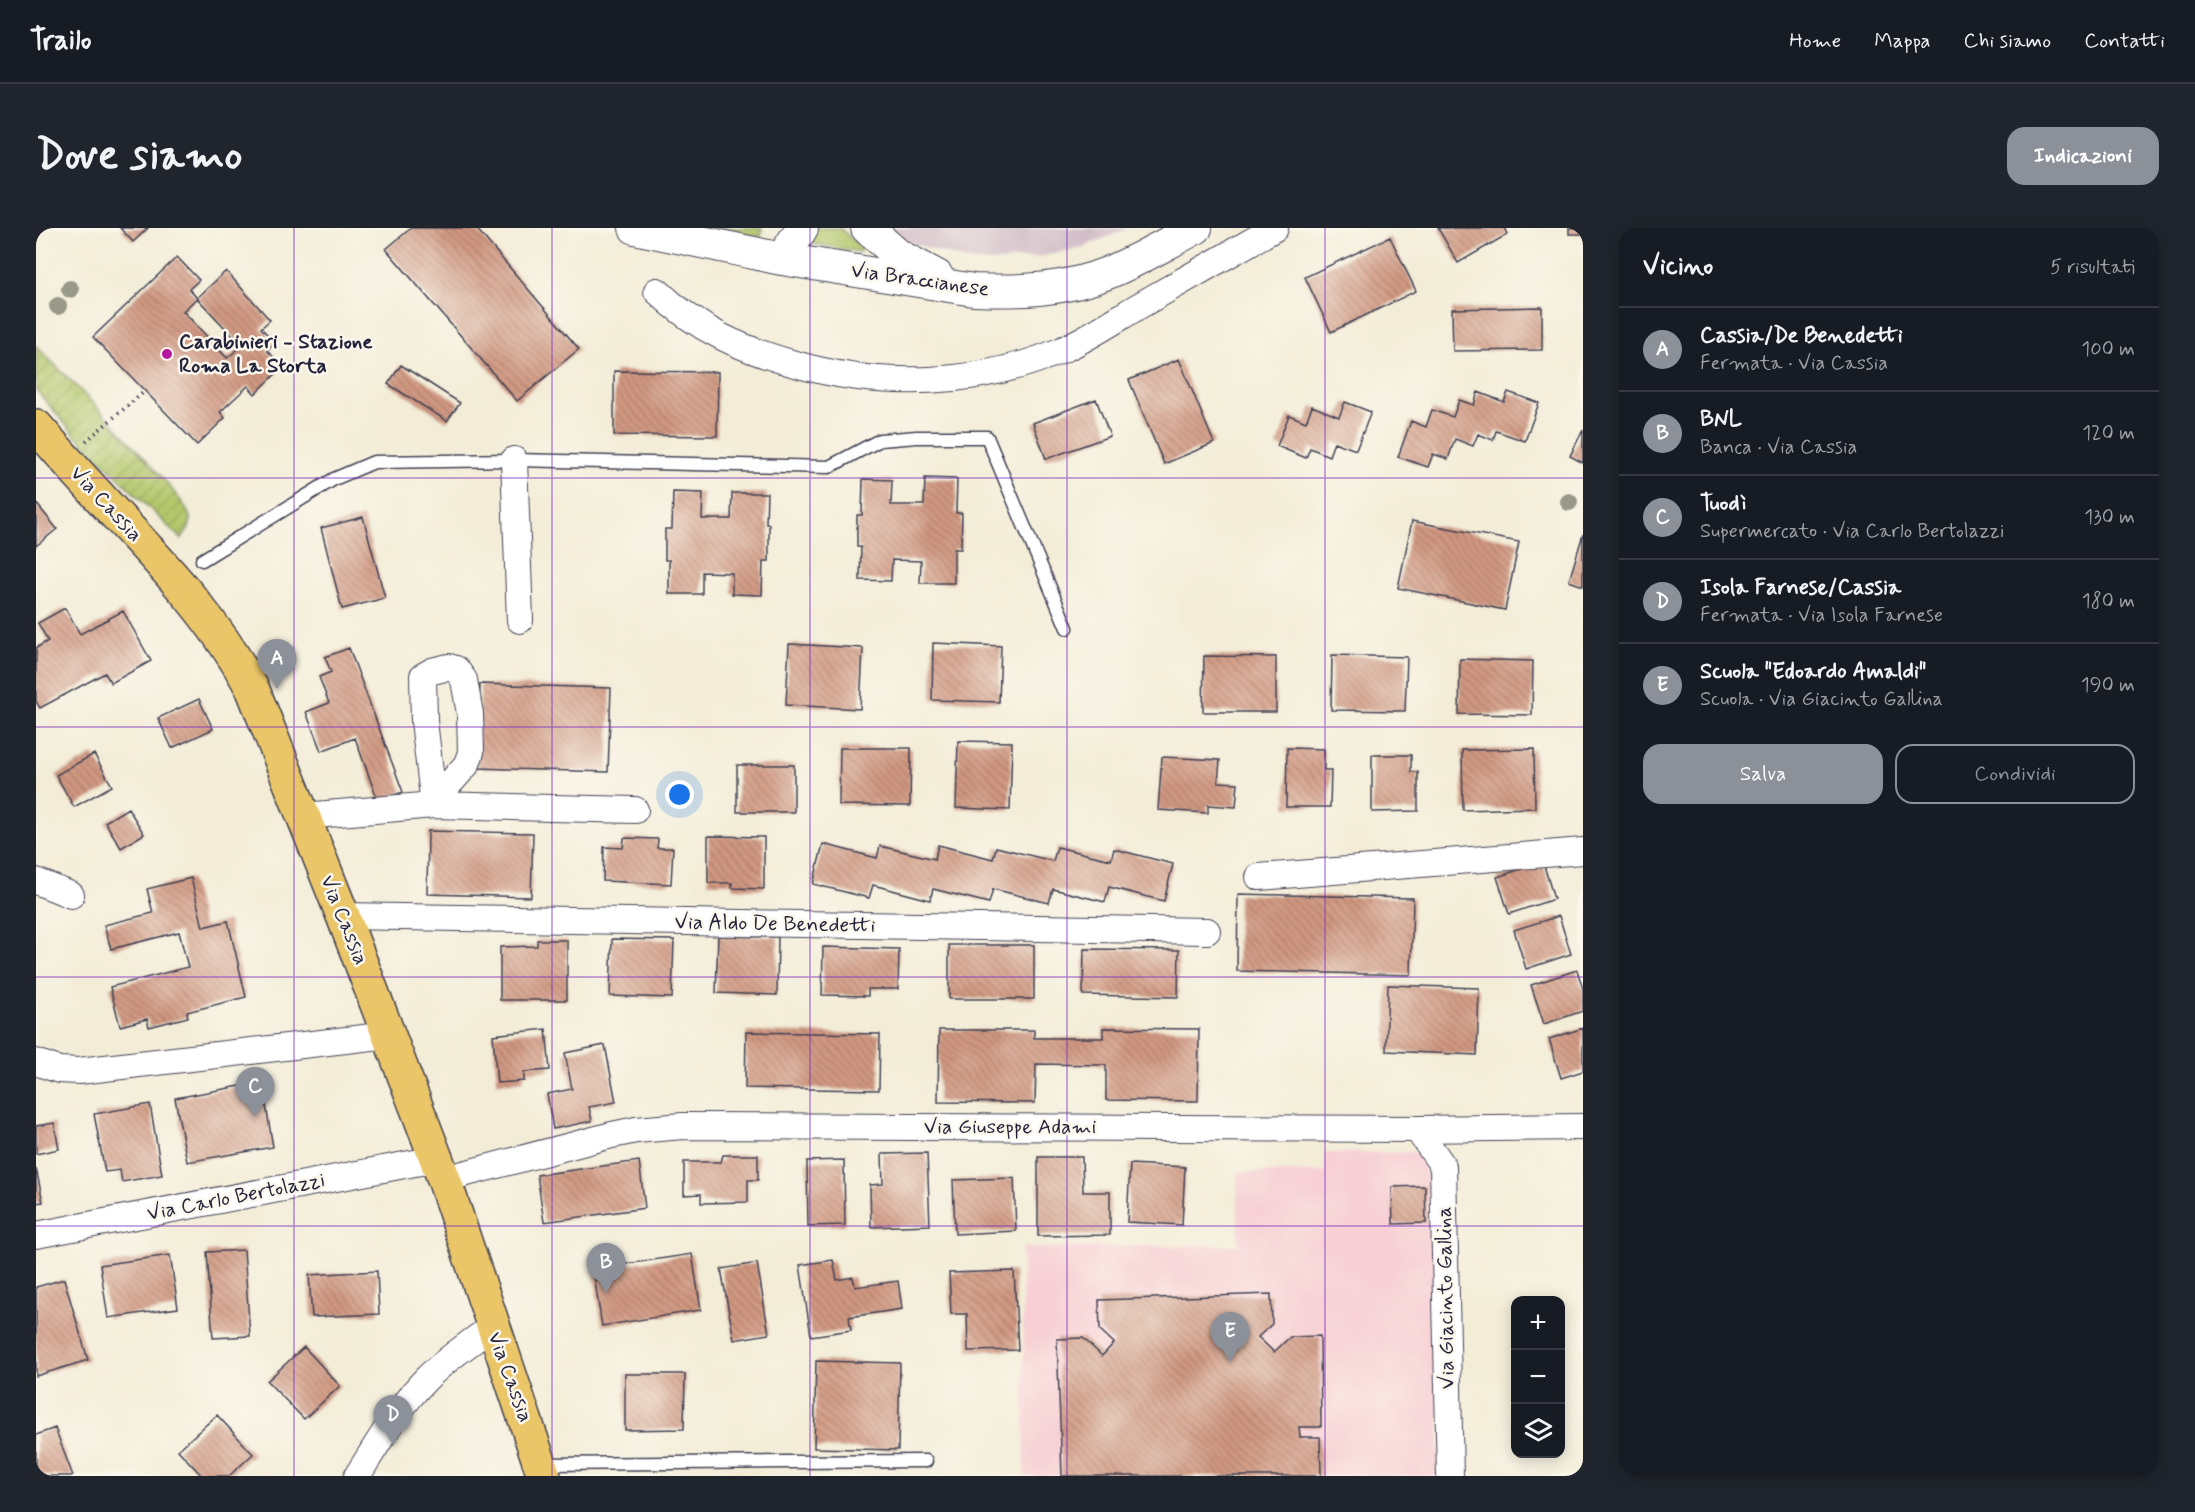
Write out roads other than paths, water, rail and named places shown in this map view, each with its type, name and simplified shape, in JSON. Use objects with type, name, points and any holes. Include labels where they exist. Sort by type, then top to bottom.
[{"type":"main road","name":"Via Cassia","points":[[36,426],[171,574],[239,664],[265,717],[344,916],[440,1169],[542,1470]]},
{"type":"street","name":"Via Braccianese","points":[[635,228],[782,259],[974,290],[1030,290],[1092,279],[1111,272],[1196,228]]},
{"type":"street","points":[[776,228],[782,259]]},
{"type":"street","points":[[782,259],[802,228]]},
{"type":"street","points":[[867,228],[898,255],[930,273],[974,290]]},
{"type":"street","points":[[657,291],[672,305],[710,332],[733,344],[791,363],[828,373],[873,380],[902,381],[961,377],[1006,368],[1063,349],[1275,228]]},
{"type":"street","points":[[514,460],[520,620]]},
{"type":"street","points":[[303,816],[434,805],[635,810]]},
{"type":"street","points":[[1259,877],[1583,851]]},
{"type":"street","points":[[36,881],[71,896]]},
{"type":"street","name":"Via Aldo De Benedetti","points":[[344,916],[1207,931]]},
{"type":"street","points":[[36,1062],[59,1070],[80,1071],[389,1035]]},
{"type":"street","name":"Via Giuseppe Adami","points":[[440,1169],[612,1135],[683,1126],[1583,1128]]},
{"type":"street","name":"Via Giacinto Gallina","points":[[1417,1129],[1443,1166],[1450,1476]]},
{"type":"street","name":"Via Carlo Bertolazzi","points":[[36,1236],[440,1169]]},
{"type":"street","points":[[357,1476],[396,1414],[412,1394],[444,1363],[492,1327]]},
{"type":"lane","points":[[202,560],[334,478],[375,462],[514,460],[830,467],[880,440],[917,437],[987,437],[1067,628]]},
{"type":"lane","points":[[542,1470],[926,1461]]},
{"type":"place","name":"Carabinieri - Stazione Roma La Storta","points":[[167,354]]},
{"type":"place","name":"Cassia/De Benedetti","points":[[277,689]]},
{"type":"place","name":"Tuodì","points":[[255,1117]]},
{"type":"place","name":"BNL","points":[[606,1293]]},
{"type":"place","name":"Scuola \"Edoardo Amaldi\"","points":[[1230,1362]]},
{"type":"place","name":"Isola Farnese/Cassia","points":[[393,1445]]}]
